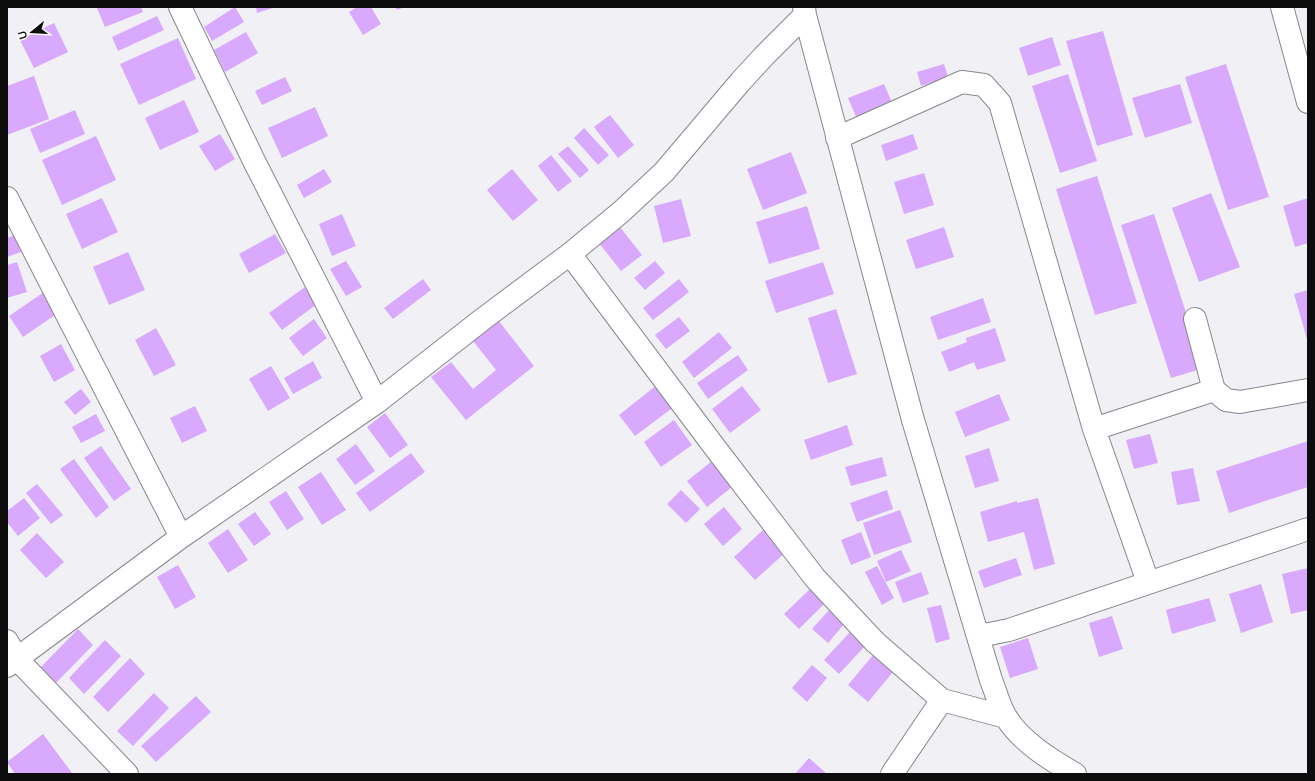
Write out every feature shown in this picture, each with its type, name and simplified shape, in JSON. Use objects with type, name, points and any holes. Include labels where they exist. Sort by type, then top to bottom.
[{"type":"street","points":[[180,7],[254,162],[376,402]]},
{"type":"street","points":[[1282,7],[1308,102]]},
{"type":"street","points":[[805,11],[837,138],[913,420],[991,680],[1006,717],[1019,733],[1048,758],[1075,774]]},
{"type":"street","points":[[127,774],[10,655],[102,595],[181,537],[376,402],[570,254],[621,212],[664,172],[741,81],[805,11]]},
{"type":"street","points":[[837,138],[962,82],[984,85],[1000,103],[1094,429],[1148,582]]},
{"type":"street","points":[[7,198],[181,537]]},
{"type":"street","points":[[570,254],[815,578],[875,642],[942,700],[1006,717]]},
{"type":"street","points":[[1195,319],[1214,390],[1226,400],[1240,402],[1308,390]]},
{"type":"street","points":[[1094,429],[1214,390]]},
{"type":"street","points":[[979,636],[1009,630],[1308,529]]},
{"type":"street","points":[[892,774],[942,700]]},
{"type":"building","points":[[141,7],[143,12],[105,27],[97,8]]},
{"type":"building","points":[[235,7],[244,22],[212,41],[204,27]]},
{"type":"building","points":[[256,7],[276,7],[257,13]]},
{"type":"building","points":[[357,7],[371,7],[381,24],[363,35],[349,12]]},
{"type":"building","points":[[395,7],[405,7],[397,10]]},
{"type":"building","points":[[157,16],[164,30],[118,51],[112,37]]},
{"type":"building","points":[[54,23],[68,52],[34,68],[20,40]]},
{"type":"building","points":[[1103,31],[1133,135],[1097,146],[1066,41]]},
{"type":"building","points":[[246,32],[258,53],[225,72],[214,50]]},
{"type":"building","points":[[1052,37],[1061,65],[1028,76],[1019,48]]},
{"type":"building","points":[[178,38],[196,79],[139,105],[120,64]]},
{"type":"building","points":[[944,64],[948,77],[921,86],[917,72]]},
{"type":"building","points":[[1226,64],[1269,197],[1228,210],[1185,77]]},
{"type":"building","points":[[1068,74],[1097,161],[1060,173],[1032,86]]},
{"type":"building","points":[[34,76],[49,119],[7,135],[7,86]]},
{"type":"building","points":[[285,77],[292,91],[262,105],[255,91]]},
{"type":"building","points":[[884,84],[893,105],[857,119],[848,98]]},
{"type":"building","points":[[1180,84],[1192,123],[1145,138],[1132,98]]},
{"type":"building","points":[[184,100],[199,132],[160,150],[145,118]]},
{"type":"building","points":[[315,107],[328,136],[282,158],[268,128]]},
{"type":"building","points":[[75,110],[85,134],[40,153],[30,129]]},
{"type":"building","points":[[610,115],[634,145],[618,158],[594,127]]},
{"type":"building","points":[[584,128],[609,155],[598,165],[574,138]]},
{"type":"building","points":[[220,134],[235,159],[215,171],[199,146]]},
{"type":"building","points":[[913,134],[918,149],[886,161],[881,145]]},
{"type":"building","points":[[96,136],[116,180],[62,205],[42,160]]},
{"type":"building","points":[[568,146],[589,170],[580,178],[558,154]]},
{"type":"building","points":[[791,152],[807,193],[763,210],[747,169]]},
{"type":"building","points":[[551,155],[572,181],[558,192],[538,166]]},
{"type":"building","points":[[324,169],[332,182],[304,198],[297,185]]},
{"type":"building","points":[[512,169],[538,200],[513,221],[487,190]]},
{"type":"building","points":[[924,173],[934,205],[904,214],[894,182]]},
{"type":"building","points":[[1097,176],[1137,303],[1095,315],[1056,189]]},
{"type":"building","points":[[1211,193],[1240,267],[1199,282],[1172,208]]},
{"type":"building","points":[[102,198],[118,232],[82,249],[66,214]]},
{"type":"building","points":[[1308,198],[1308,243],[1295,247],[1283,206]]},
{"type":"building","points":[[681,199],[691,236],[663,243],[654,206]]},
{"type":"building","points":[[807,206],[820,249],[769,264],[756,222]]},
{"type":"building","points":[[342,214],[356,246],[332,256],[319,224]]},
{"type":"building","points":[[1154,214],[1204,368],[1171,378],[1121,225]]},
{"type":"building","points":[[620,227],[642,255],[621,271],[599,243]]},
{"type":"building","points":[[944,227],[954,257],[916,269],[906,240]]},
{"type":"building","points":[[275,234],[286,253],[249,273],[239,254]]},
{"type":"building","points":[[15,235],[21,252],[7,257],[7,238]]},
{"type":"building","points":[[128,252],[145,290],[109,305],[93,267]]},
{"type":"building","points":[[346,261],[362,287],[346,296],[330,269]]},
{"type":"building","points":[[655,261],[665,273],[645,290],[634,278]]},
{"type":"building","points":[[17,262],[27,292],[7,298],[7,265]]},
{"type":"building","points":[[823,262],[834,294],[776,313],[765,281]]},
{"type":"building","points":[[423,279],[431,290],[393,319],[384,308]]},
{"type":"building","points":[[679,279],[689,292],[653,320],[643,308]]},
{"type":"building","points":[[305,287],[317,304],[282,330],[269,313]]},
{"type":"building","points":[[1308,290],[1308,343],[1294,294]]},
{"type":"building","points":[[44,292],[58,313],[23,337],[9,316]]},
{"type":"building","points":[[983,298],[991,322],[938,340],[930,317]]},
{"type":"building","points":[[836,309],[857,374],[828,383],[808,318]]},
{"type":"building","points":[[679,317],[690,331],[666,349],[655,335]]},
{"type":"building","points":[[314,319],[327,338],[303,356],[289,338]]},
{"type":"building","points":[[498,320],[534,366],[466,420],[431,377],[451,362],[473,389],[496,370],[473,341]]},
{"type":"building","points":[[156,328],[176,365],[154,376],[135,340]]},
{"type":"building","points":[[995,328],[1006,361],[977,370],[974,362],[949,372],[941,352],[967,342],[966,338]]},
{"type":"building","points":[[719,332],[732,348],[694,378],[682,362]]},
{"type":"building","points":[[61,344],[75,370],[54,382],[40,356]]},
{"type":"building","points":[[738,355],[748,370],[708,399],[697,383]]},
{"type":"building","points":[[313,361],[322,378],[293,394],[284,378]]},
{"type":"building","points":[[271,366],[290,398],[268,411],[249,379]]},
{"type":"building","points":[[662,381],[679,403],[635,436],[619,415]]},
{"type":"building","points":[[742,386],[761,410],[730,433],[712,409]]},
{"type":"building","points":[[81,389],[91,402],[75,415],[64,402]]},
{"type":"building","points":[[999,394],[1010,420],[965,437],[955,412]]},
{"type":"building","points":[[195,406],[207,431],[182,443],[170,418]]},
{"type":"building","points":[[385,413],[408,445],[390,458],[367,427]]},
{"type":"building","points":[[96,414],[105,431],[81,443],[72,427]]},
{"type":"building","points":[[674,420],[692,445],[661,467],[644,442]]},
{"type":"building","points":[[847,425],[853,445],[811,460],[804,440]]},
{"type":"building","points":[[1150,434],[1158,463],[1134,469],[1126,440]]},
{"type":"building","points":[[1308,441],[1308,487],[1229,513],[1216,471]]},
{"type":"building","points":[[356,444],[375,471],[355,485],[336,459]]},
{"type":"building","points":[[101,446],[131,489],[114,501],[84,458]]},
{"type":"building","points":[[989,448],[999,481],[975,488],[965,456]]},
{"type":"building","points":[[411,453],[425,472],[370,512],[356,493]]},
{"type":"building","points":[[882,457],[887,476],[851,486],[845,467]]},
{"type":"building","points":[[74,459],[109,507],[96,518],[60,469]]},
{"type":"building","points":[[712,461],[732,487],[707,507],[687,481]]},
{"type":"building","points":[[1193,468],[1200,501],[1177,505],[1171,472]]},
{"type":"building","points":[[321,472],[346,510],[322,525],[298,487]]},
{"type":"building","points":[[37,484],[63,515],[51,524],[26,493]]},
{"type":"building","points":[[681,490],[700,509],[686,523],[667,504]]},
{"type":"building","points":[[887,490],[893,509],[857,522],[850,503]]},
{"type":"building","points":[[286,491],[304,519],[287,530],[269,502]]},
{"type":"building","points":[[24,498],[40,518],[18,536],[7,522],[7,511]]},
{"type":"building","points":[[1038,498],[1055,564],[1034,570],[1024,532],[988,542],[980,512],[1017,501],[1017,503]]},
{"type":"building","points":[[724,507],[742,529],[723,546],[704,524]]},
{"type":"building","points":[[900,510],[912,542],[874,555],[863,523]]},
{"type":"building","points":[[255,512],[271,534],[254,546],[238,524]]},
{"type":"building","points":[[766,527],[787,551],[755,580],[734,557]]},
{"type":"building","points":[[228,529],[248,560],[228,573],[208,543]]},
{"type":"building","points":[[861,532],[871,557],[851,565],[841,540]]},
{"type":"building","points":[[37,533],[64,562],[46,578],[20,550]]},
{"type":"building","points":[[901,550],[911,571],[886,582],[877,561]]},
{"type":"building","points":[[1016,558],[1022,575],[984,588],[978,571]]},
{"type":"building","points":[[178,565],[196,597],[175,609],[157,577]]},
{"type":"building","points":[[877,566],[894,598],[882,605],[865,572]]},
{"type":"building","points":[[1308,568],[1308,610],[1291,614],[1282,574]]},
{"type":"building","points":[[921,572],[929,594],[903,603],[895,582]]},
{"type":"building","points":[[1261,584],[1273,622],[1241,633],[1229,594]]},
{"type":"building","points":[[810,589],[825,603],[799,629],[784,614]]},
{"type":"building","points":[[1209,598],[1216,621],[1172,634],[1166,610]]},
{"type":"building","points":[[941,605],[950,639],[936,643],[927,608]]},
{"type":"building","points":[[830,609],[845,623],[828,643],[812,629]]},
{"type":"building","points":[[1112,616],[1123,649],[1099,657],[1089,623]]},
{"type":"building","points":[[78,629],[93,645],[56,683],[41,667]]},
{"type":"building","points":[[851,631],[866,645],[839,674],[824,660]]},
{"type":"building","points":[[1028,638],[1038,669],[1010,678],[1000,647]]},
{"type":"building","points":[[105,640],[121,656],[84,694],[69,678]]},
{"type":"building","points":[[873,655],[893,672],[868,702],[848,685]]},
{"type":"building","points":[[130,658],[145,674],[108,712],[93,697]]},
{"type":"building","points":[[812,665],[827,678],[807,702],[792,688]]},
{"type":"building","points":[[154,693],[169,708],[133,746],[117,731]]},
{"type":"building","points":[[196,696],[211,712],[156,762],[141,746]]},
{"type":"building","points":[[43,734],[72,773],[15,774],[7,762]]},
{"type":"building","points":[[809,758],[827,774],[795,774]]}]
